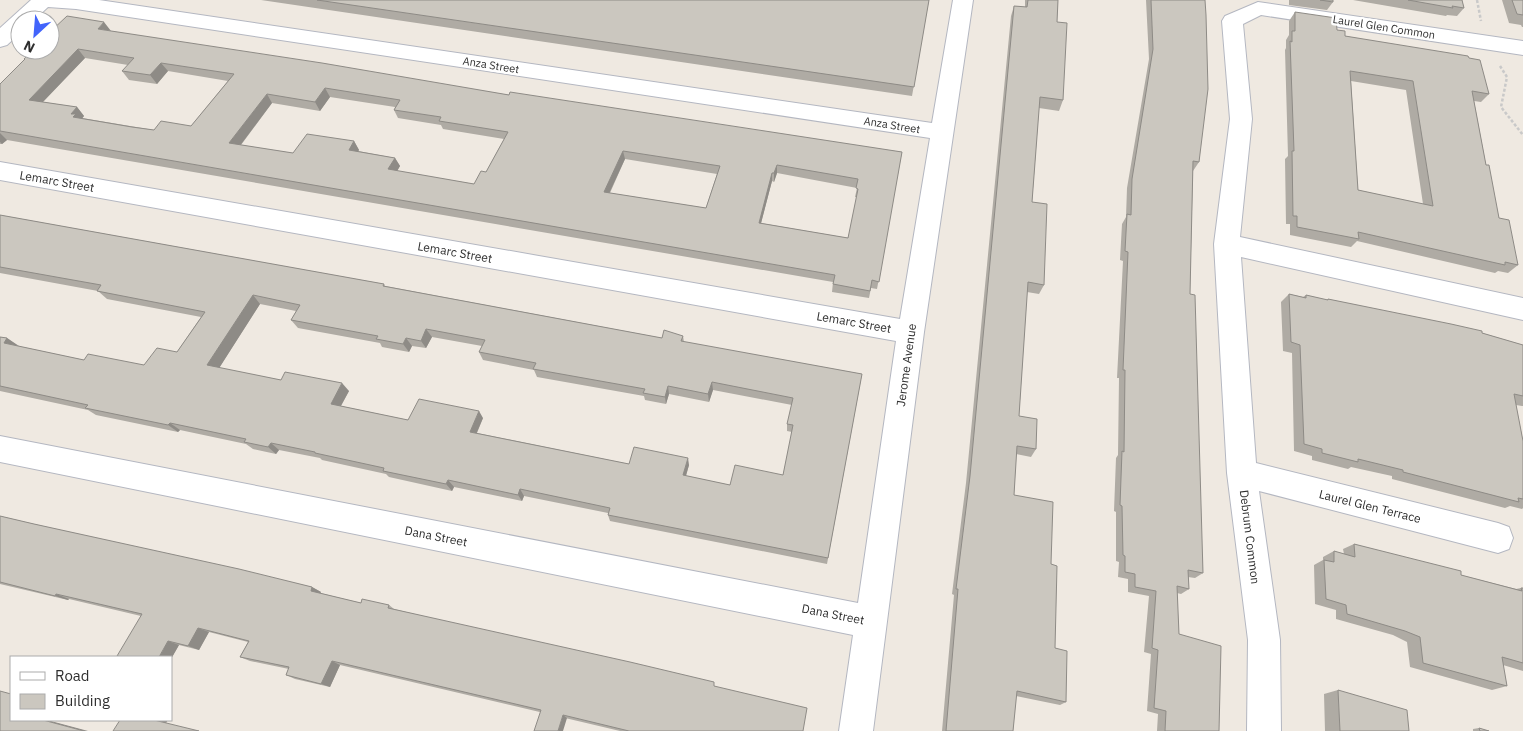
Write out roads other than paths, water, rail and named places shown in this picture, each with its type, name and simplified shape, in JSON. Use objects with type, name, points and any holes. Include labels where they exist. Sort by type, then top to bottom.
[{"type":"street","name":"Anza Street","points":[[43,0],[86,4],[941,132]]},
{"type":"street","points":[[33,10],[43,0]]},
{"type":"street","name":"Jerome Avenue","points":[[856,731],[911,332],[962,0]]},
{"type":"street","name":"Laurel Glen Common","points":[[1233,342],[1227,244],[1241,118],[1232,21],[1258,8],[1523,48]]},
{"type":"street","points":[[0,40],[10,31]]},
{"type":"street","name":"Lemarc Street","points":[[0,171],[911,332]]},
{"type":"street","points":[[1227,244],[1523,309]]},
{"type":"street","name":"Debrum Common","points":[[1233,342],[1242,473],[1264,640],[1264,731]]},
{"type":"street","name":"Dana Street","points":[[0,449],[871,622]]},
{"type":"street","name":"Laurel Glen Terrace","points":[[1242,473],[1498,538]]}]
